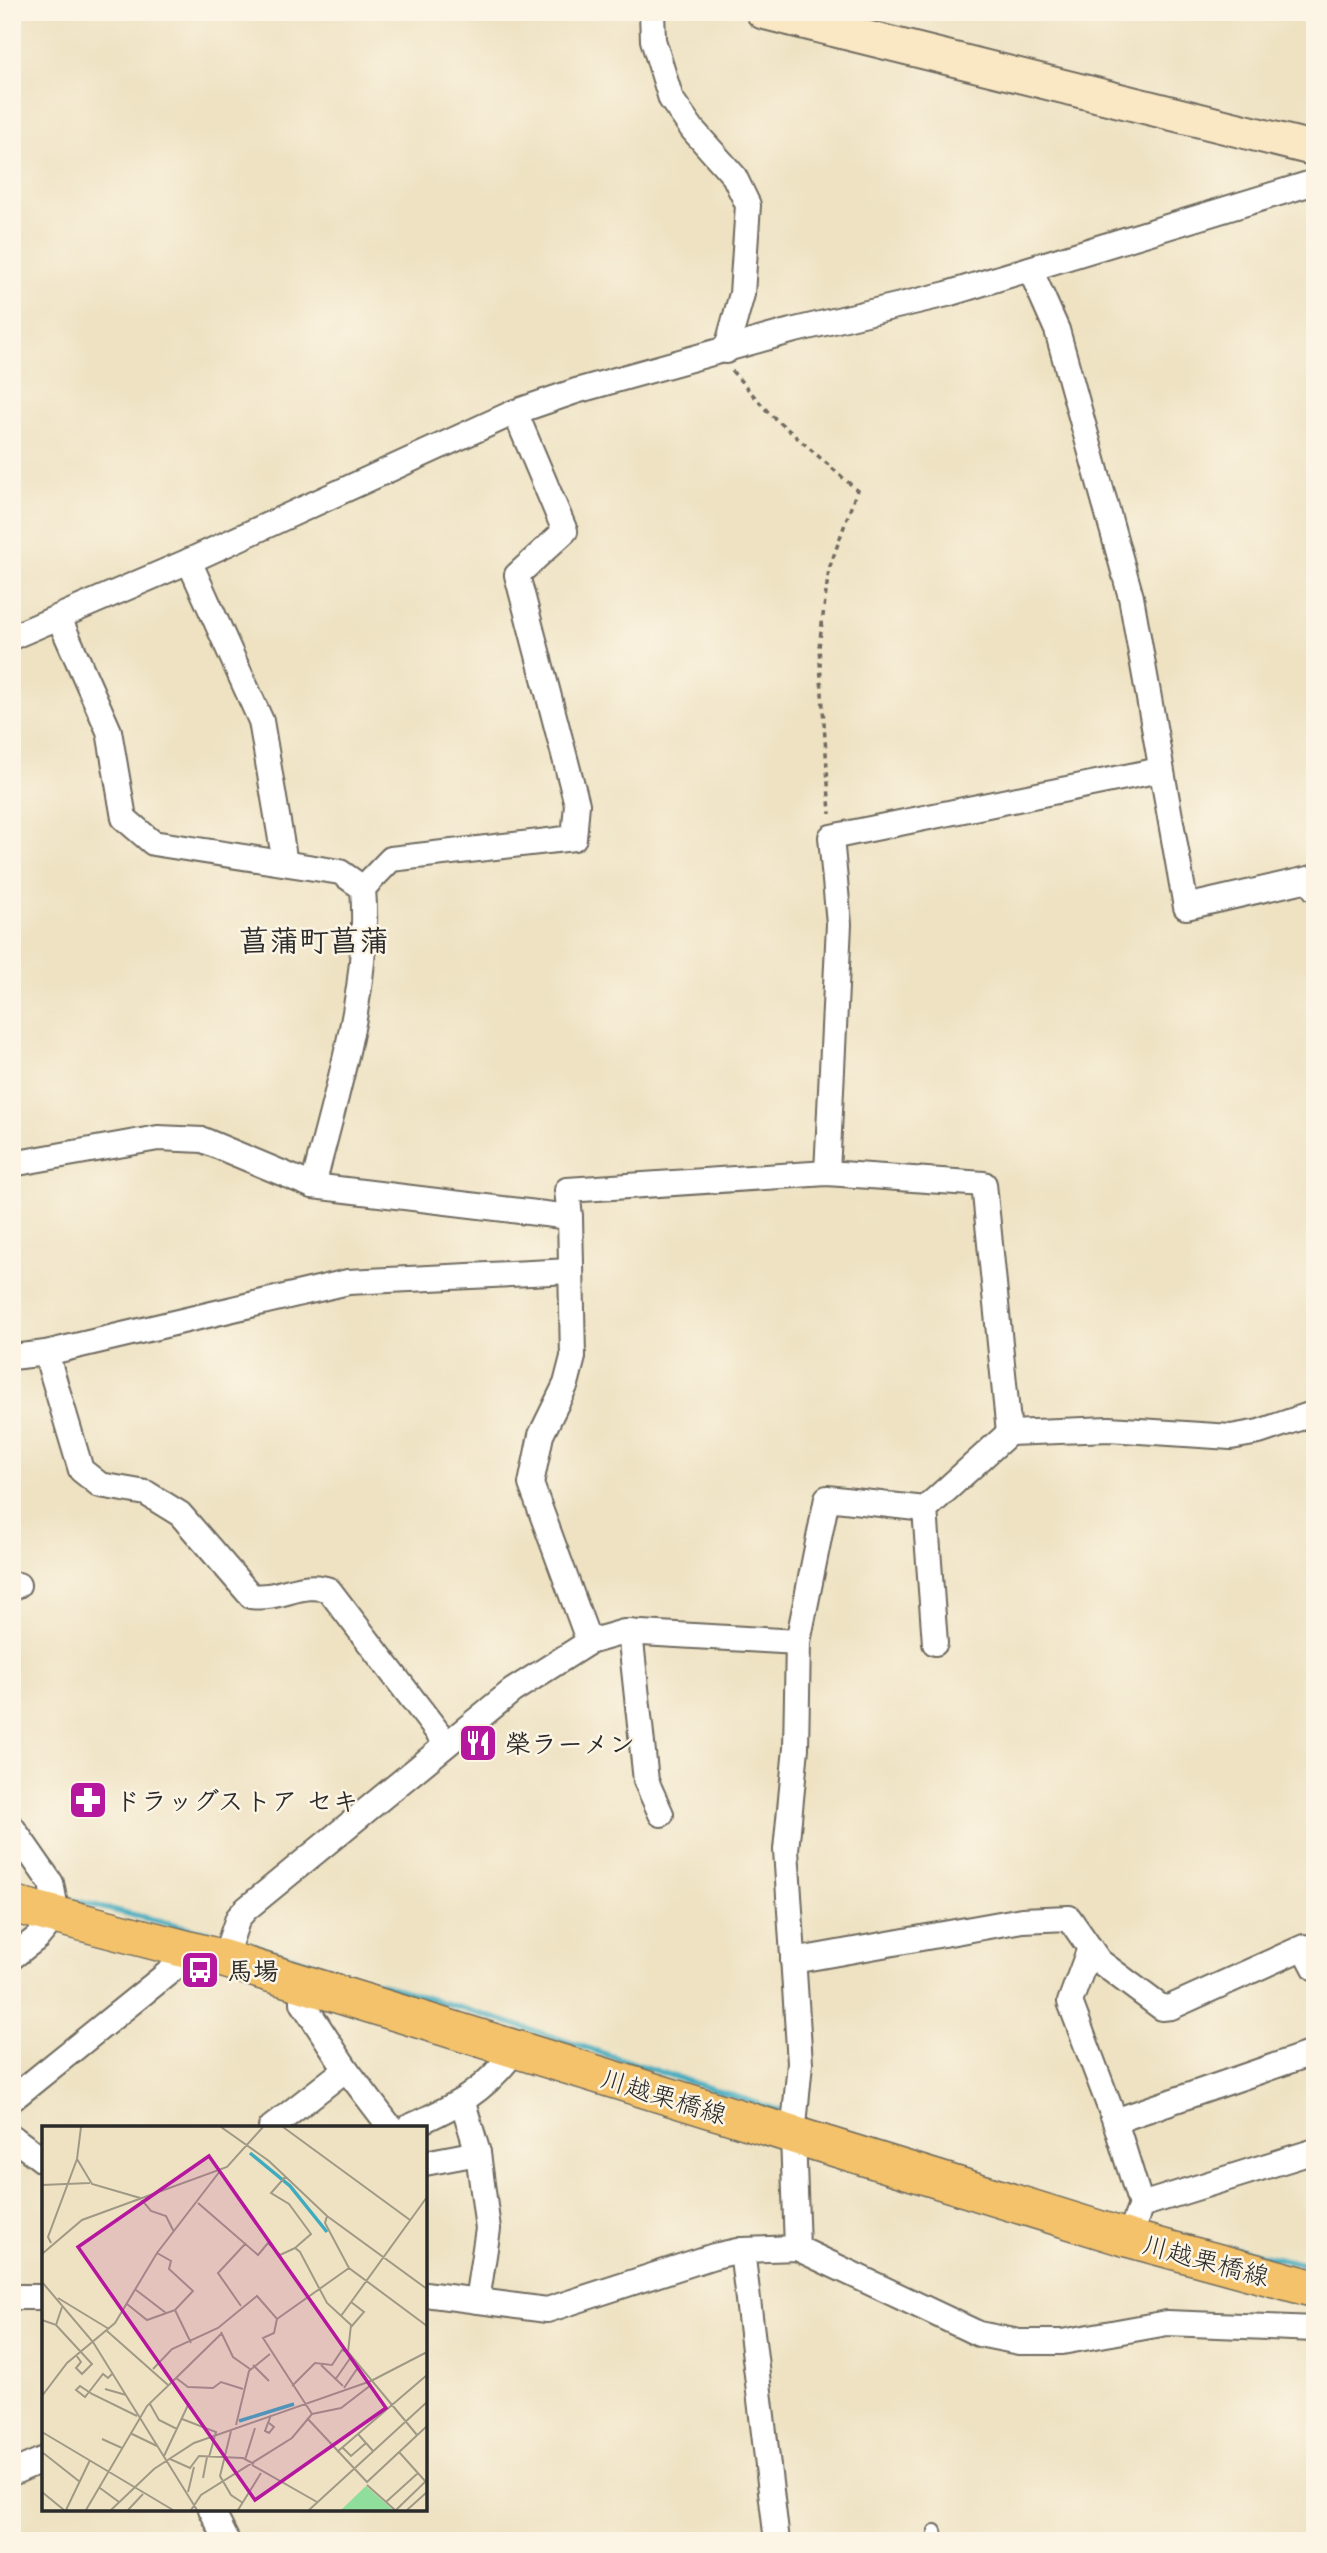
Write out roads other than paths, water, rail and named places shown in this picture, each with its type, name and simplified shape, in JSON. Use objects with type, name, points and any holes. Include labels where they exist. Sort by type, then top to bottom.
[{"type":"main road","name":"川越栗橋線","points":[[12,1904],[224,1958],[793,2136],[1134,2222],[1315,2289]]},
{"type":"street","points":[[652,12],[653,40],[671,99],[693,130],[734,176],[748,205],[742,294],[726,351]]},
{"type":"street","points":[[763,12],[1315,149]]},
{"type":"street","points":[[12,638],[189,561],[516,412],[576,391],[1030,269],[1315,182]]},
{"type":"street","points":[[1030,269],[1056,330],[1131,597],[1186,907],[1313,878],[1315,889]]},
{"type":"street","points":[[363,888],[391,859],[574,838],[577,804],[517,575],[565,531],[516,412]]},
{"type":"street","points":[[189,561],[261,721],[285,863]]},
{"type":"street","points":[[59,618],[109,731],[124,818],[153,844],[340,872],[363,888],[366,918],[352,1028],[313,1186]]},
{"type":"street","points":[[827,1173],[839,924],[831,837],[1160,770]]},
{"type":"street","points":[[12,1164],[159,1138],[203,1140],[313,1186],[570,1217]]},
{"type":"street","points":[[589,1642],[531,1484],[541,1435],[566,1384],[573,1357],[567,1190],[827,1173],[985,1184],[1009,1433]]},
{"type":"street","points":[[12,1357],[46,1353],[348,1282],[571,1270]]},
{"type":"street","points":[[46,1353],[81,1470],[100,1485],[146,1493],[180,1514],[251,1597],[270,1599],[318,1586],[329,1590],[446,1743]]},
{"type":"street","points":[[797,2248],[793,2136],[800,2063],[786,1850],[796,1748],[798,1642],[827,1497],[925,1508],[1009,1433],[1110,1429],[1231,1437],[1259,1432],[1315,1413]]},
{"type":"street","points":[[925,1508],[934,1643]]},
{"type":"street","points":[[630,1632],[646,1782],[660,1814]]},
{"type":"street","points":[[224,1958],[238,1918],[246,1909],[512,1691],[589,1642],[630,1632],[798,1642]]},
{"type":"street","points":[[12,1827],[51,1883],[57,1914],[37,1938],[12,1957]]},
{"type":"street","points":[[793,1961],[1022,1920],[1060,1917],[1069,1918],[1099,1961],[1162,2008],[1171,2007],[1304,1948],[1315,1968]]},
{"type":"street","points":[[12,2099],[178,1965],[187,1948]]},
{"type":"street","points":[[1090,1948],[1070,2002],[1115,2121],[1134,2222],[1315,2151]]},
{"type":"street","points":[[303,1982],[303,2003],[346,2069],[389,2126]]},
{"type":"street","points":[[411,2126],[463,2103],[500,2071],[515,2050]]},
{"type":"street","points":[[1115,2121],[1315,2052]]},
{"type":"street","points":[[274,2126],[346,2069]]},
{"type":"street","points":[[463,2103],[478,2153],[488,2229],[477,2301]]},
{"type":"street","points":[[12,2137],[42,2160]]},
{"type":"street","points":[[427,2163],[478,2153]]},
{"type":"street","points":[[427,2294],[547,2310],[714,2256],[741,2250],[797,2248],[979,2334],[1019,2342],[1062,2342],[1167,2323],[1315,2329]]},
{"type":"street","points":[[741,2250],[777,2541]]},
{"type":"street","points":[[12,2297],[42,2297]]},
{"type":"street","points":[[12,2473],[42,2460]]},
{"type":"street","points":[[212,2511],[228,2541]]},
{"type":"waterway","points":[[59,1897],[225,1937]]},
{"type":"waterway","points":[[236,1940],[513,2024],[789,2114]]},
{"type":"waterway","points":[[1232,2248],[1315,2267]]},
{"type":"place","name":"榮ラーメン","points":[[478,1743]]},
{"type":"place","name":"ドラッグストア セキ","points":[[88,1800]]},
{"type":"place","name":"馬場","points":[[200,1970]]},
{"type":"district","name":"菖蒲町菖蒲","points":[[314,940]]}]
